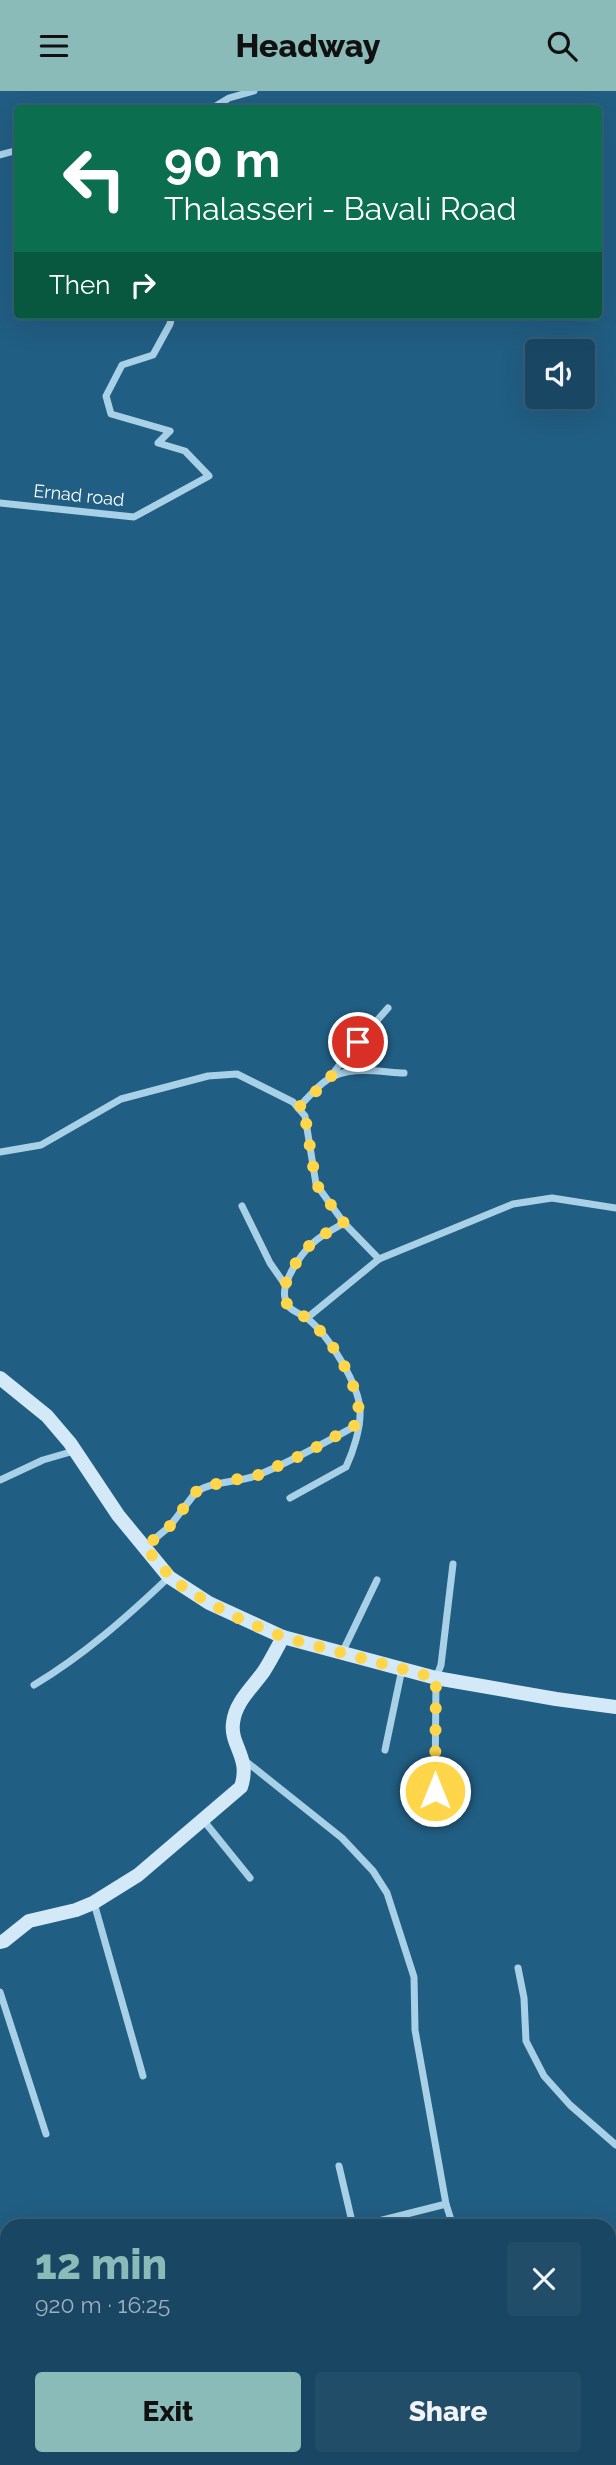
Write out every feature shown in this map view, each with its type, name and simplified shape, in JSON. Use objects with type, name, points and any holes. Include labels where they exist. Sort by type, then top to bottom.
[{"type":"main road","points":[[0,1378],[47,1416],[75,1450],[118,1515],[169,1577],[209,1603],[283,1637],[342,1654],[436,1678],[616,1707]]},
{"type":"main road","points":[[0,1942],[29,1921],[76,1910],[93,1903],[138,1875],[241,1787],[246,1774],[232,1726],[235,1710],[264,1671],[283,1637]]},
{"type":"street","points":[[228,94],[254,91]]},
{"type":"street","name":"Ernad road","points":[[0,503],[134,517],[209,476],[185,451],[158,443],[170,431],[111,414],[106,396],[122,365],[153,355],[171,319]]},
{"type":"street","points":[[298,1108],[329,1079],[388,1008]]},
{"type":"street","points":[[329,1079],[356,1071],[404,1073]]},
{"type":"street","points":[[0,1151],[41,1145],[121,1100],[208,1076],[237,1074],[293,1102],[305,1116],[316,1184],[344,1223],[379,1259]]},
{"type":"street","points":[[307,1318],[379,1259],[513,1204],[552,1198],[616,1208]]},
{"type":"street","points":[[242,1206],[270,1263],[286,1286]]},
{"type":"street","points":[[290,1498],[346,1467],[359,1423],[359,1401],[334,1350],[307,1318],[289,1308],[284,1297],[287,1278],[313,1243],[344,1223]]},
{"type":"street","points":[[145,1547],[170,1526],[202,1488],[256,1476],[306,1453],[359,1423]]},
{"type":"street","points":[[0,1480],[43,1460],[75,1450]]},
{"type":"street","points":[[435,1791],[436,1678],[441,1665],[453,1564]]},
{"type":"street","points":[[34,1685],[68,1665],[134,1611],[169,1577]]},
{"type":"street","points":[[342,1654],[377,1580]]},
{"type":"street","points":[[385,1750],[402,1669]]},
{"type":"street","points":[[243,1759],[342,1838],[373,1871],[387,1893],[414,1977],[415,2030],[451,2219]]},
{"type":"street","points":[[204,1821],[250,1878]]},
{"type":"street","points":[[93,1903],[144,2077]]},
{"type":"street","points":[[518,1968],[524,1998],[526,2041],[544,2076],[570,2105],[616,2145]]},
{"type":"street","points":[[0,1992],[46,2134]]},
{"type":"street","points":[[339,2166],[351,2219]]},
{"type":"street","points":[[387,2219],[446,2204]]},
{"type":"route","points":[[358,1042],[329,1079],[298,1108],[305,1116],[316,1184],[344,1223],[313,1243],[287,1278],[284,1297],[289,1308],[307,1318],[334,1350],[359,1401],[359,1423],[306,1453],[256,1476],[202,1488],[170,1526],[145,1547],[174,1581],[242,1620],[283,1637],[436,1678],[435,1791]]}]
